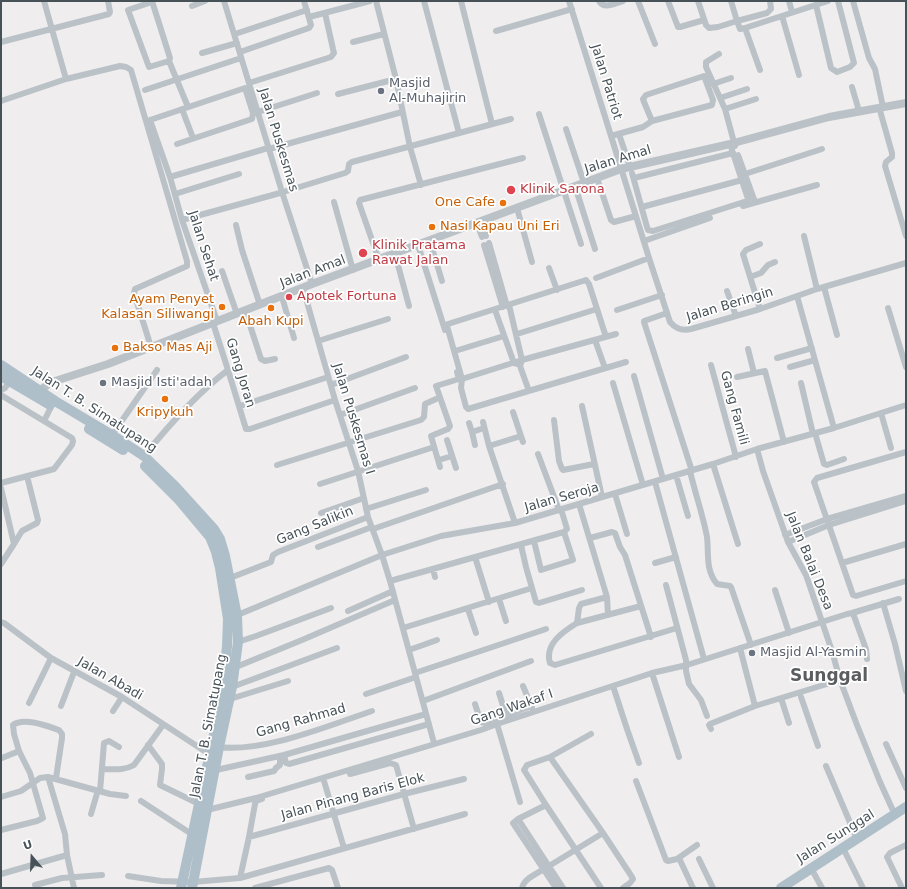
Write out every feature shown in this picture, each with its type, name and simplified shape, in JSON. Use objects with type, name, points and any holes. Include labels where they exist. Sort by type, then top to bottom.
[{"type":"main road","name":"Jalan T. B. Simatupang","points":[[1,365],[38,393],[145,466],[214,528],[220,539],[230,578],[233,617],[222,697],[203,807],[193,885]]},
{"type":"main road","name":"Jalan T. B. Simatupang","points":[[5,378],[38,393]]},
{"type":"main road","name":"Jalan T. B. Simatupang","points":[[53,403],[112,435],[144,456],[181,497],[210,537],[216,552],[238,642],[236,667],[230,699],[213,749],[216,770],[193,835],[182,885]]},
{"type":"main road","name":"Jalan Sunggal","points":[[781,888],[906,808]]},
{"type":"street","points":[[44,1],[66,80]]},
{"type":"street","points":[[1,42],[108,14],[111,10],[108,1]]},
{"type":"street","points":[[192,6],[205,1]]},
{"type":"street","points":[[145,90],[308,29],[311,25],[304,1]]},
{"type":"street","points":[[234,34],[308,14],[325,13],[370,1]]},
{"type":"street","points":[[376,1],[396,79],[410,147],[421,185]]},
{"type":"street","points":[[424,1],[459,133]]},
{"type":"street","points":[[461,1],[492,124]]},
{"type":"street","name":"Jalan Patriot","points":[[569,1],[621,169]]},
{"type":"street","points":[[599,1],[605,6],[623,1]]},
{"type":"street","points":[[638,1],[655,44]]},
{"type":"street","points":[[668,1],[678,27],[704,20]]},
{"type":"street","points":[[698,1],[706,25],[713,29],[769,12],[771,6],[770,1]]},
{"type":"street","points":[[730,1],[740,29],[782,16],[813,4],[828,1]]},
{"type":"street","points":[[789,1],[792,12]]},
{"type":"street","points":[[813,4],[831,68],[837,72],[850,67],[854,63],[838,1]]},
{"type":"street","points":[[853,1],[869,58],[875,69],[892,153],[892,157],[886,162],[885,166],[906,236]]},
{"type":"street","points":[[169,61],[148,67],[128,12],[130,9],[152,2],[170,57],[169,61],[177,79],[193,138]]},
{"type":"street","name":"Jalan Puskesmas","points":[[227,2],[248,86],[258,112],[312,284]]},
{"type":"street","points":[[496,31],[572,9]]},
{"type":"street","points":[[185,108],[331,57],[334,53],[325,13]]},
{"type":"street","points":[[782,16],[799,75]]},
{"type":"street","points":[[745,28],[760,70]]},
{"type":"street","points":[[353,42],[384,34]]},
{"type":"street","points":[[202,53],[237,43]]},
{"type":"street","points":[[719,54],[706,63],[708,73],[725,109],[733,153],[755,202]]},
{"type":"street","points":[[1,101],[66,80],[120,66],[131,70],[187,261],[187,266],[135,289],[134,293],[151,347]]},
{"type":"street","points":[[611,136],[643,127],[652,121],[712,105],[713,100],[704,76],[646,95],[644,102],[652,121]]},
{"type":"street","points":[[713,84],[730,78]]},
{"type":"street","points":[[338,94],[396,79]]},
{"type":"street","points":[[178,144],[252,120],[253,113],[248,86]]},
{"type":"street","points":[[852,87],[859,111]]},
{"type":"street","points":[[720,98],[747,89]]},
{"type":"street","points":[[258,112],[317,93]]},
{"type":"street","points":[[725,109],[756,99]]},
{"type":"street","name":"Jalan Amal","points":[[38,393],[52,382],[108,364],[312,284],[480,223],[621,169],[632,172],[829,117],[906,103]]},
{"type":"street","name":"Jalan Sehat","points":[[185,108],[150,120],[170,177],[182,220],[215,322]]},
{"type":"street","points":[[170,177],[269,148],[402,112]]},
{"type":"street","points":[[539,114],[581,244]]},
{"type":"street","points":[[182,220],[345,173],[348,171],[350,163],[511,119]]},
{"type":"street","points":[[566,129],[584,183]]},
{"type":"street","points":[[619,134],[632,172],[648,230],[654,232],[747,202],[748,199],[743,177],[732,143]]},
{"type":"street","points":[[642,207],[743,177],[822,149]]},
{"type":"street","points":[[632,172],[733,153]]},
{"type":"street","points":[[379,260],[359,201],[523,158]]},
{"type":"street","name":"Jalan Beringin","points":[[621,169],[667,313],[672,325],[682,330],[691,329],[760,309],[817,289],[906,263]]},
{"type":"street","points":[[175,194],[239,174]]},
{"type":"street","points":[[597,178],[614,222],[636,216]]},
{"type":"street","points":[[644,241],[755,202],[817,184]]},
{"type":"street","points":[[575,186],[595,249]]},
{"type":"street","points":[[334,202],[353,270]]},
{"type":"street","points":[[516,208],[532,262]]},
{"type":"street","points":[[480,223],[484,237]]},
{"type":"street","points":[[236,225],[242,250],[260,305]]},
{"type":"street","points":[[804,236],[817,289]]},
{"type":"street","points":[[430,241],[442,280]]},
{"type":"street","points":[[487,244],[506,306],[517,334],[519,363]]},
{"type":"street","points":[[760,244],[746,250],[743,254],[760,309]]},
{"type":"street","points":[[418,245],[459,378],[436,386],[450,426],[448,429],[432,435],[434,447],[440,464],[452,456]]},
{"type":"street","points":[[395,254],[409,306]]},
{"type":"street","points":[[596,278],[649,258]]},
{"type":"street","points":[[750,277],[760,273],[768,265],[775,262]]},
{"type":"street","points":[[549,268],[557,290]]},
{"type":"street","points":[[222,271],[236,314]]},
{"type":"street","points":[[606,337],[588,281],[586,280],[447,325],[462,379],[461,388],[466,407],[468,408],[626,362]]},
{"type":"street","points":[[824,287],[837,335]]},
{"type":"street","name":"Jalan Puskesmas I","points":[[303,288],[328,378],[358,471],[368,517],[393,591],[434,743]]},
{"type":"street","points":[[728,291],[736,316]]},
{"type":"street","points":[[617,310],[662,295]]},
{"type":"street","points":[[796,296],[834,428]]},
{"type":"street","points":[[282,297],[294,338]]},
{"type":"street","points":[[888,308],[906,367]]},
{"type":"street","points":[[517,334],[597,309]]},
{"type":"street","points":[[245,310],[260,359],[265,361],[275,359]]},
{"type":"street","points":[[495,310],[504,336],[519,363],[529,391]]},
{"type":"street","points":[[667,313],[644,322],[691,471],[706,532],[707,563],[715,582],[718,585],[728,585],[731,587],[751,645]]},
{"type":"street","points":[[318,341],[388,319]]},
{"type":"street","name":"Gang Joran","points":[[215,322],[247,430],[335,400]]},
{"type":"street","points":[[462,379],[616,334]]},
{"type":"street","points":[[454,351],[504,336]]},
{"type":"street","points":[[595,340],[605,368]]},
{"type":"street","points":[[777,358],[812,348]]},
{"type":"street","points":[[748,349],[754,373]]},
{"type":"street","points":[[331,385],[406,357]]},
{"type":"street","points":[[790,367],[815,360]]},
{"type":"street","name":"Gang Famili","points":[[711,365],[736,457]]},
{"type":"street","points":[[112,435],[157,370]]},
{"type":"street","points":[[144,456],[167,428],[197,396],[228,370]]},
{"type":"street","points":[[737,377],[765,371],[784,442]]},
{"type":"street","points":[[634,376],[663,479]]},
{"type":"street","points":[[1,390],[5,388],[5,378]]},
{"type":"street","points":[[240,406],[328,378]]},
{"type":"street","points":[[613,383],[643,485]]},
{"type":"street","points":[[801,383],[824,464],[827,465],[844,459]]},
{"type":"street","points":[[340,415],[415,388]]},
{"type":"street","points":[[1,395],[72,438],[73,443],[54,469],[1,483]]},
{"type":"street","points":[[277,465],[422,420],[424,417],[425,405],[436,399]]},
{"type":"street","points":[[44,421],[53,403]]},
{"type":"street","name":"Jalan Seroja","points":[[233,617],[382,555],[441,536],[515,523],[691,471],[757,449],[834,428],[906,405]]},
{"type":"street","points":[[582,406],[602,497]]},
{"type":"street","points":[[490,446],[522,439],[513,412]]},
{"type":"street","points":[[881,413],[891,448]]},
{"type":"street","points":[[554,420],[559,461],[562,469],[594,464]]},
{"type":"street","points":[[469,423],[475,445]]},
{"type":"street","points":[[472,432],[484,425],[515,523]]},
{"type":"street","points":[[447,440],[456,468]]},
{"type":"street","points":[[320,484],[434,447]]},
{"type":"street","name":"Jalan Balai Desa","points":[[757,449],[785,535],[806,575],[832,651],[840,680],[880,782],[895,815]]},
{"type":"street","points":[[906,452],[815,480],[815,484],[852,594],[854,596],[906,581]]},
{"type":"street","points":[[534,541],[541,570],[573,560],[564,532],[567,529],[538,454]]},
{"type":"street","points":[[713,464],[738,544]]},
{"type":"street","points":[[676,475],[688,516]]},
{"type":"street","points":[[1,564],[22,531],[37,523],[38,520],[27,476]]},
{"type":"street","points":[[655,482],[704,659]]},
{"type":"street","points":[[318,547],[503,484]]},
{"type":"street","points":[[1,488],[14,544]]},
{"type":"street","points":[[366,509],[426,490]]},
{"type":"street","points":[[615,494],[627,534]]},
{"type":"street","points":[[785,535],[894,502],[906,496]]},
{"type":"street","points":[[321,513],[364,498]]},
{"type":"street","points":[[894,502],[906,501]]},
{"type":"street","points":[[578,504],[590,538],[607,596],[608,615]]},
{"type":"street","name":"Gang Salikin","points":[[230,578],[271,562],[273,555],[278,552],[368,517]]},
{"type":"street","points":[[788,542],[828,522]]},
{"type":"street","points":[[10,525],[22,531]]},
{"type":"street","points":[[390,581],[564,532]]},
{"type":"street","points":[[590,538],[612,532],[615,533],[620,547],[625,555],[651,637]]},
{"type":"street","points":[[842,563],[906,544]]},
{"type":"street","points":[[521,545],[535,601],[538,603],[582,590]]},
{"type":"street","points":[[476,557],[489,602]]},
{"type":"street","points":[[655,563],[676,557]]},
{"type":"street","points":[[433,569],[435,577]]},
{"type":"street","points":[[666,585],[687,665],[686,670],[689,684],[701,700],[706,716]]},
{"type":"street","points":[[403,628],[532,588]]},
{"type":"street","points":[[775,590],[789,633]]},
{"type":"street","points":[[348,610],[393,591]]},
{"type":"street","points":[[577,623],[581,604],[607,596]]},
{"type":"street","points":[[499,599],[506,621]]},
{"type":"street","name":"Gang Wakaf I","points":[[203,807],[256,798],[481,730],[532,709],[613,686],[652,673],[687,665],[899,599]]},
{"type":"street","points":[[236,667],[395,600]]},
{"type":"street","points":[[883,603],[906,687]]},
{"type":"street","points":[[641,606],[577,623],[565,630],[552,644],[549,658],[550,663],[553,665],[677,628]]},
{"type":"street","points":[[238,642],[331,608]]},
{"type":"street","points":[[468,609],[476,633]]},
{"type":"street","points":[[852,613],[864,644],[867,659]]},
{"type":"street","name":"Jalan Abadi","points":[[1,622],[51,658],[74,672],[122,697],[163,725],[213,749]]},
{"type":"street","points":[[366,694],[546,629]]},
{"type":"street","points":[[409,650],[437,640]]},
{"type":"street","points":[[232,687],[337,648]]},
{"type":"street","points":[[740,648],[756,706]]},
{"type":"street","points":[[30,703],[51,658]]},
{"type":"street","points":[[423,701],[531,661]]},
{"type":"street","points":[[61,706],[74,672]]},
{"type":"street","points":[[652,673],[679,757]]},
{"type":"street","points":[[230,699],[288,680]]},
{"type":"street","points":[[711,729],[709,726],[710,724],[756,706],[840,680]]},
{"type":"street","points":[[475,704],[483,723],[506,715],[532,709],[522,686]]},
{"type":"street","points":[[613,686],[639,763]]},
{"type":"street","points":[[499,693],[506,715]]},
{"type":"street","points":[[113,711],[122,697]]},
{"type":"street","points":[[781,698],[789,724]]},
{"type":"street","points":[[801,698],[818,746]]},
{"type":"street","name":"Gang Rahmad","points":[[213,749],[250,747],[284,740],[372,711]]},
{"type":"street","points":[[216,770],[282,756],[426,714]]},
{"type":"street","points":[[1,830],[37,821],[43,818],[30,773],[19,751],[13,728],[16,723],[31,722],[59,730],[62,734],[56,778]]},
{"type":"street","points":[[282,756],[288,764],[429,724]]},
{"type":"street","points":[[496,724],[520,802]]},
{"type":"street","points":[[102,769],[129,768],[137,761],[163,725]]},
{"type":"street","points":[[591,734],[550,757],[528,765],[524,770],[601,888]]},
{"type":"street","points":[[91,814],[99,791],[104,743],[109,741],[119,747]]},
{"type":"street","points":[[886,744],[906,788]]},
{"type":"street","points":[[148,745],[162,764],[160,785],[203,807]]},
{"type":"street","points":[[2,758],[19,751]]},
{"type":"street","points":[[248,777],[274,771],[280,766],[282,756]]},
{"type":"street","points":[[550,757],[632,877],[632,881],[623,888]]},
{"type":"street","points":[[240,878],[255,804],[258,800],[324,781],[392,763],[397,767],[414,829]]},
{"type":"street","points":[[826,766],[857,839]]},
{"type":"street","points":[[48,777],[65,834],[67,855],[74,888]]},
{"type":"street","points":[[1,798],[21,791],[40,778],[48,777],[99,791],[126,796]]},
{"type":"street","name":"Jalan Pinang Baris Elok","points":[[249,837],[464,779]]},
{"type":"street","points":[[324,781],[344,848]]},
{"type":"street","points":[[636,781],[666,860],[668,861],[679,858],[697,845]]},
{"type":"street","points":[[142,801],[193,835]]},
{"type":"street","points":[[546,805],[518,819],[556,888]]},
{"type":"street","points":[[128,876],[161,880],[182,885],[193,885],[240,878],[465,814]]},
{"type":"street","points":[[522,888],[524,882],[603,833]]},
{"type":"street","points":[[902,888],[887,857],[890,853],[906,845]]},
{"type":"street","points":[[841,849],[862,888]]},
{"type":"street","points":[[1,874],[67,855]]},
{"type":"street","points":[[679,858],[693,888]]},
{"type":"street","points":[[699,859],[714,888]]},
{"type":"street","points":[[255,888],[329,868],[332,870],[338,888]]},
{"type":"street","points":[[546,868],[563,888]]},
{"type":"street","points":[[811,868],[822,888]]},
{"type":"street","points":[[35,885],[71,877],[102,875]]},
{"type":"place","name":"Masjid Al-Muhajirin","points":[[381,91]]},
{"type":"place","name":"Klinik Sarona","points":[[511,190]]},
{"type":"place","name":"One Cafe","points":[[503,203]]},
{"type":"place","name":"Nasi Kapau Uni Eri","points":[[432,227]]},
{"type":"place","name":"Klinik Pratama Rawat Jalan","points":[[363,253]]},
{"type":"place","name":"Apotek Fortuna","points":[[289,297]]},
{"type":"place","name":"Ayam Penyet Kalasan Siliwangi","points":[[222,307]]},
{"type":"place","name":"Abah Kupi","points":[[271,308]]},
{"type":"place","name":"Bakso Mas Aji","points":[[115,348]]},
{"type":"place","name":"Masjid Isti'adah","points":[[103,383]]},
{"type":"place","name":"Kripykuh","points":[[165,399]]},
{"type":"place","name":"Masjid Al-Yasmin","points":[[752,653]]},
{"type":"district","name":"Sunggal","points":[[829,677]]}]
